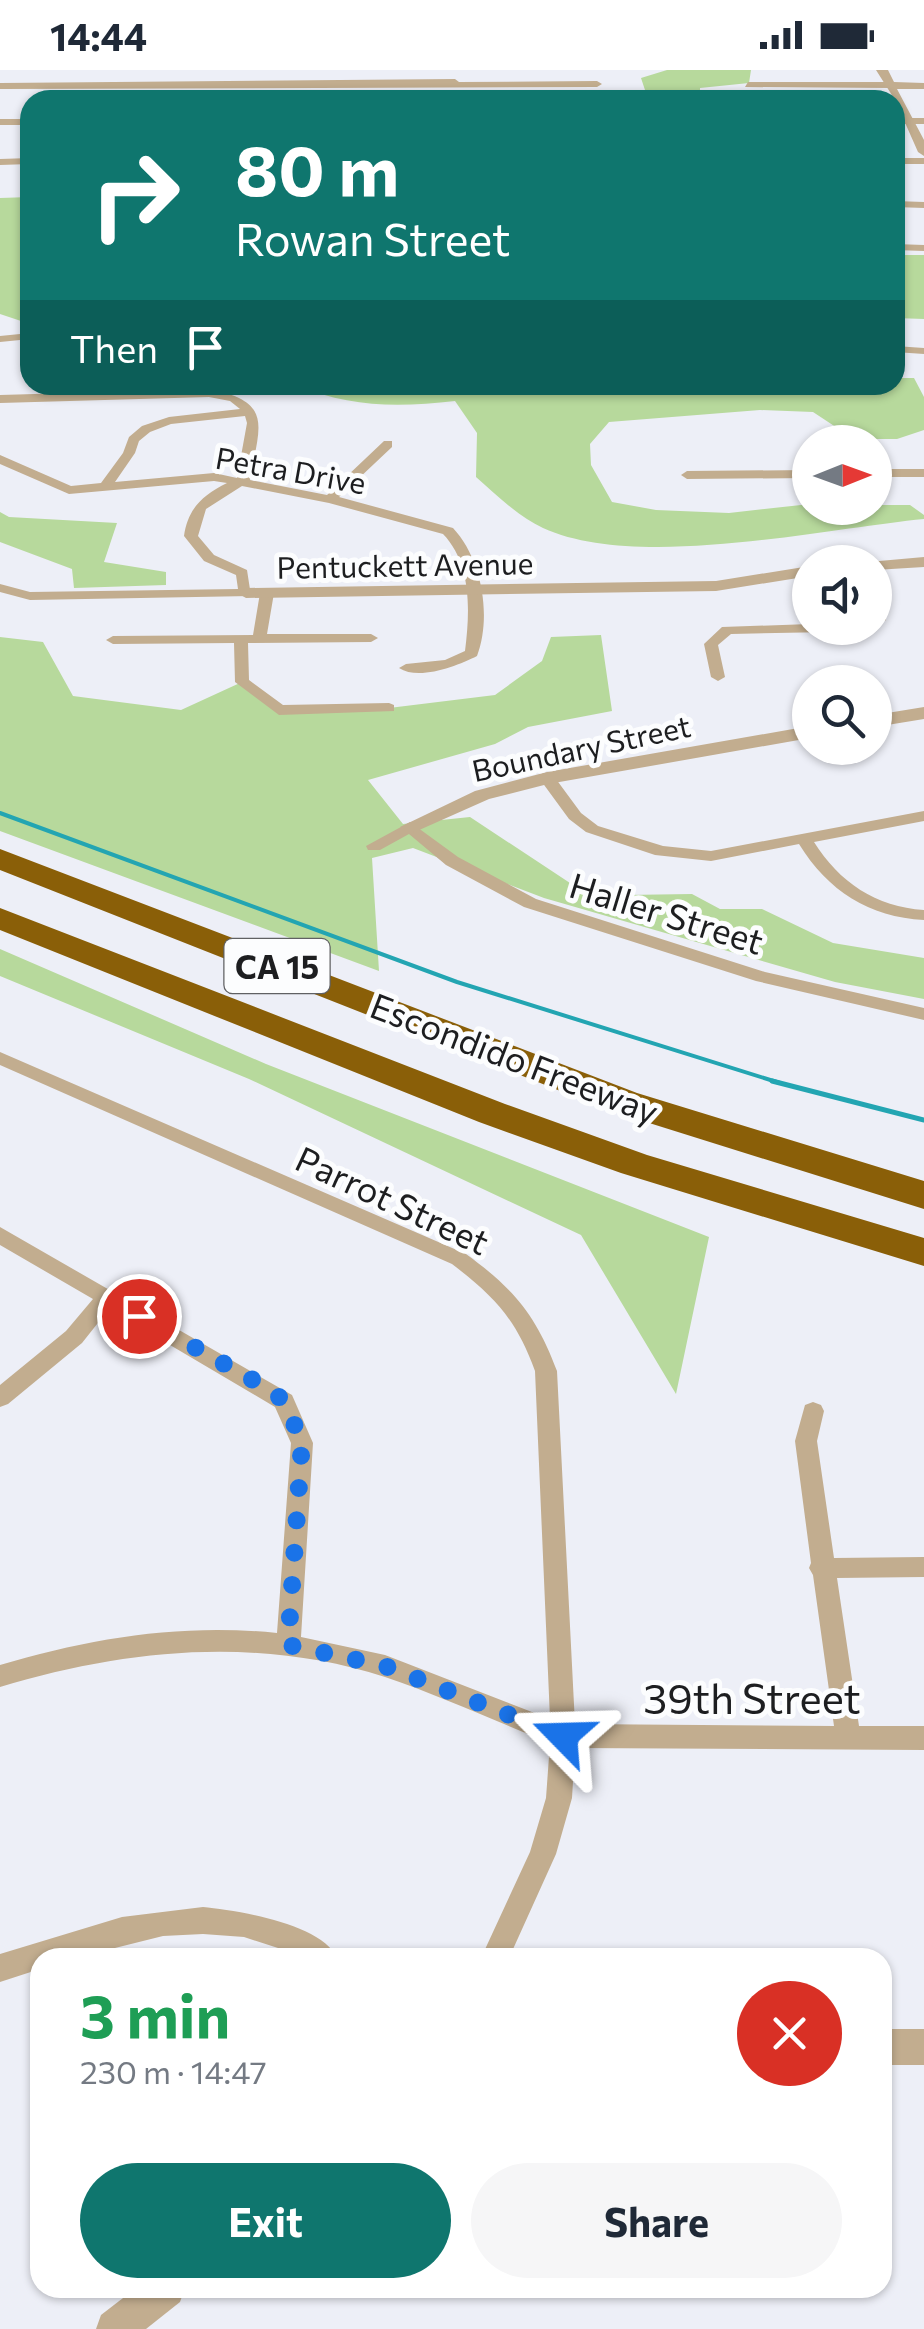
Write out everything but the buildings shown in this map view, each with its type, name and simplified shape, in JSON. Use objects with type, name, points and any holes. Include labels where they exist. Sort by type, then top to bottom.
[{"type":"highway","name":"Escondido Freeway","points":[[0,859],[624,1102],[917,1192]]},
{"type":"highway","name":"Escondido Freeway","points":[[0,918],[492,1113],[634,1164],[924,1252]]},
{"type":"street","points":[[150,90],[157,70]]},
{"type":"street","points":[[594,70],[598,90]]},
{"type":"street","points":[[882,70],[891,90]]},
{"type":"street","points":[[4,98],[6,86],[455,79],[596,84]]},
{"type":"street","points":[[748,85],[924,86]]},
{"type":"street","points":[[905,125],[924,152]]},
{"type":"street","points":[[0,399],[139,395]]},
{"type":"street","points":[[219,395],[234,398],[250,412],[253,423],[243,481],[209,497],[198,508],[191,536],[208,558],[242,573],[246,593]]},
{"type":"street","points":[[104,488],[129,453],[133,440],[146,429],[169,422],[250,412]]},
{"type":"street","points":[[330,499],[388,444]]},
{"type":"street","name":"Petra Drive","points":[[0,460],[69,490],[180,478],[243,481],[330,499],[448,531],[468,552],[472,653],[448,664],[406,668]]},
{"type":"street","points":[[892,474],[924,473]]},
{"type":"street","points":[[687,474],[792,474]]},
{"type":"street","points":[[892,564],[924,562]]},
{"type":"street","name":"Pentuckett Avenue","points":[[0,588],[30,596],[716,586],[792,575]]},
{"type":"street","points":[[259,638],[267,593]]},
{"type":"street","points":[[718,677],[711,644],[727,630],[792,629]]},
{"type":"street","points":[[113,640],[371,638]]},
{"type":"street","points":[[241,639],[242,682],[280,710],[389,708]]},
{"type":"street","points":[[892,718],[924,712]]},
{"type":"street","name":"Boundary Street","points":[[374,846],[482,794],[547,778],[792,735]]},
{"type":"street","points":[[547,778],[576,816],[592,829],[662,851],[711,856],[924,816]]},
{"type":"street","name":"Haller Street","points":[[410,827],[452,861],[530,903],[762,977],[924,1014]]},
{"type":"street","points":[[803,838],[833,880],[865,902],[910,916],[924,916]]},
{"type":"street","name":"Parrot Street","points":[[0,1058],[460,1259],[498,1287],[530,1326],[546,1372],[563,1736],[559,1798],[543,1854],[500,1948]]},
{"type":"street","points":[[0,1235],[284,1401],[302,1442],[288,1645]]},
{"type":"street","points":[[0,1398],[74,1337],[106,1297]]},
{"type":"street","points":[[814,1412],[806,1441],[848,1738]]},
{"type":"street","points":[[821,1568],[924,1567]]},
{"type":"street","name":"39th Street","points":[[0,1676],[56,1659],[177,1640],[288,1645],[385,1666],[563,1736],[924,1738]]},
{"type":"street","points":[[65,1948],[144,1924],[210,1917],[294,1938],[309,1948]]},
{"type":"street","points":[[0,1968],[30,1959]]},
{"type":"street","points":[[892,2047],[924,2048]]},
{"type":"street","points":[[125,2326],[155,2298]]},
{"type":"green space","points":[[667,70],[751,70],[749,83],[700,90],[645,90],[641,78]]},
{"type":"green space","points":[[20,197],[20,321],[0,314],[0,198]]},
{"type":"green space","points":[[905,255],[924,255],[924,319],[905,318]]},
{"type":"green space","points":[[905,378],[914,378],[924,397],[924,430],[892,439],[892,425],[833,425],[813,412],[760,410],[609,422],[590,444],[591,465],[612,502],[656,510],[729,513],[792,506],[792,525],[879,525],[730,543],[628,546],[582,540],[543,528],[508,505],[476,477],[477,433],[455,401],[355,402],[324,395],[905,395]]},
{"type":"green space","points":[[892,505],[910,505],[924,519],[892,523]]},
{"type":"green space","points":[[0,512],[9,517],[117,523],[104,562],[166,572],[166,585],[74,588],[72,569],[0,542]]},
{"type":"green space","points":[[601,635],[612,711],[528,727],[495,744],[368,780],[403,824],[470,817],[570,883],[625,895],[692,894],[720,909],[762,909],[833,943],[924,958],[924,999],[835,982],[544,898],[413,848],[372,858],[379,971],[0,831],[0,637],[43,642],[73,696],[181,710],[242,682],[280,710],[389,708],[495,695],[542,661],[551,637]]},
{"type":"green space","points":[[0,949],[266,1064],[709,1237],[676,1394],[581,1235],[249,1079],[0,976]]},
{"type":"waterway","points":[[0,813],[457,982],[780,1083]]},
{"type":"waterway","points":[[772,1081],[924,1120]]},
{"type":"route","points":[[139,1316],[284,1401],[302,1442],[288,1645],[385,1666],[563,1736]]}]
